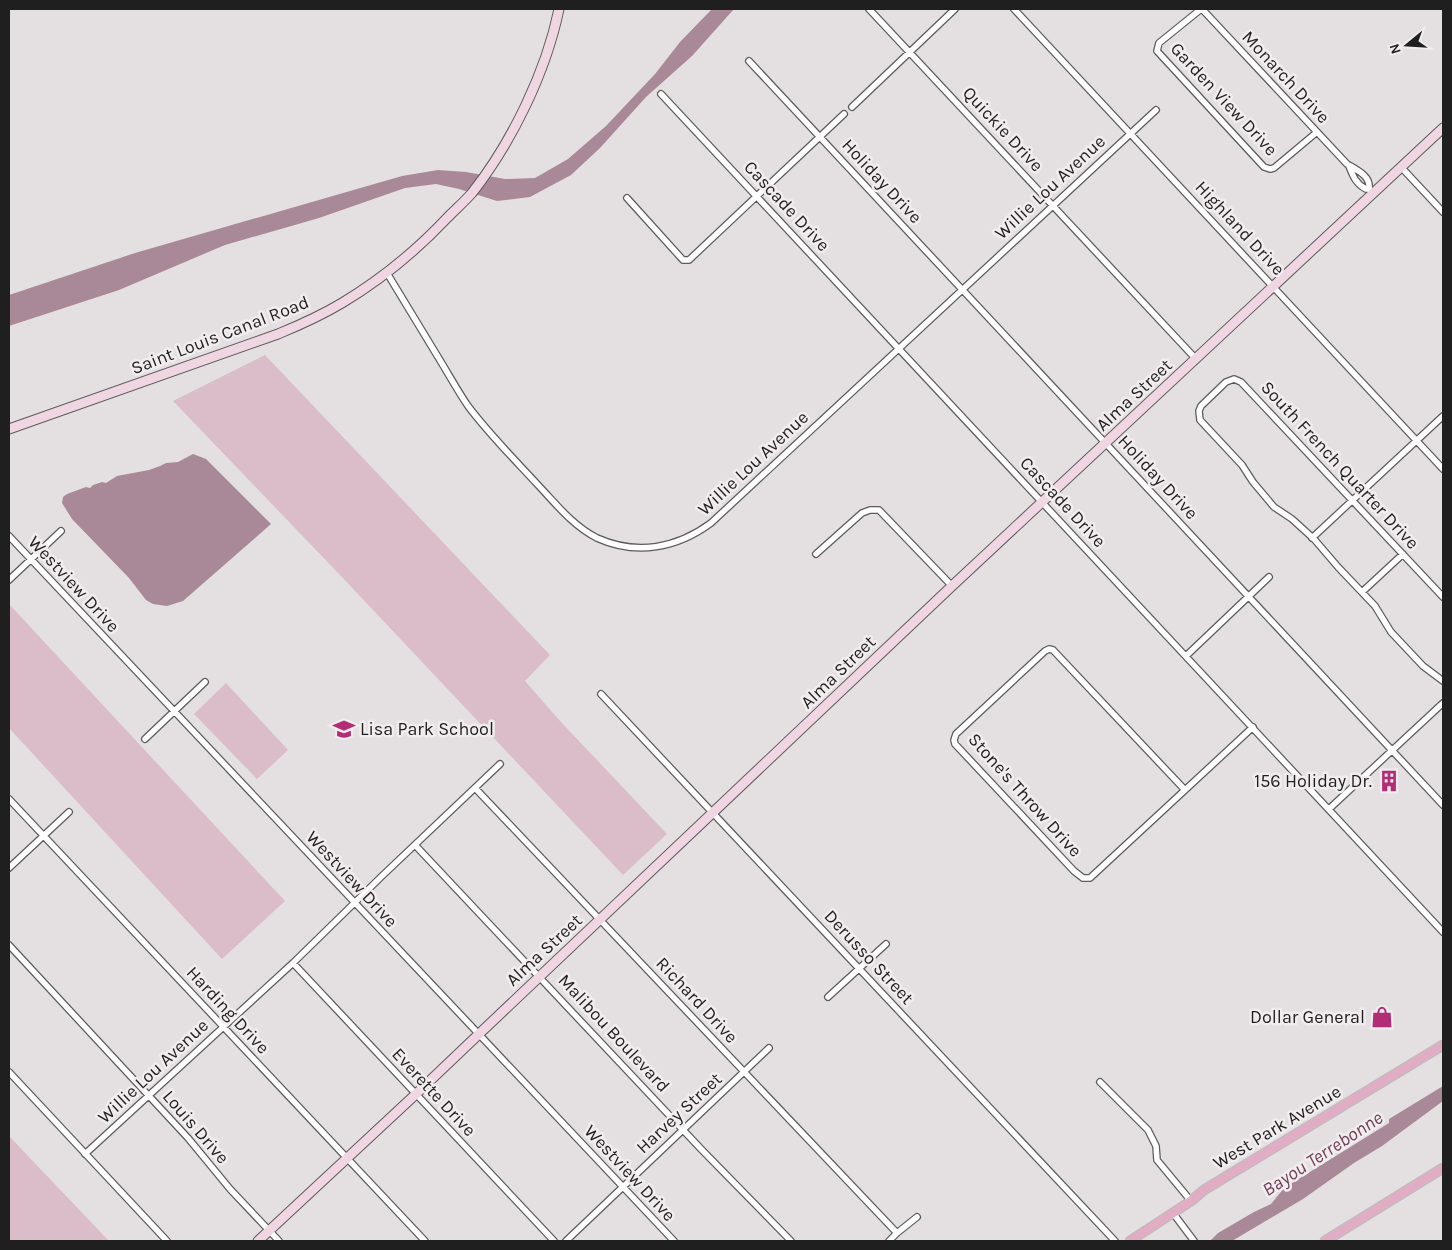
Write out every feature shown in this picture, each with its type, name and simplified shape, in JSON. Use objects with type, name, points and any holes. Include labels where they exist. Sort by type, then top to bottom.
[{"type":"main road","name":"West Park Avenue","points":[[1130,1241],[1191,1201],[1204,1190],[1443,1045]]},
{"type":"main road","points":[[1325,1241],[1443,1168]]},
{"type":"street","name":"Saint Louis Canal Road","points":[[9,429],[278,334],[342,303],[387,273],[428,238],[471,194],[489,169],[530,97],[556,23],[558,9]]},
{"type":"street","name":"Quickie Drive","points":[[869,9],[1196,359]]},
{"type":"street","points":[[852,107],[955,9]]},
{"type":"street","name":"Highland Drive","points":[[1014,9],[1443,469]]},
{"type":"street","name":"Garden View Drive","points":[[1201,9],[1159,43],[1157,51],[1264,166],[1270,169],[1274,168],[1317,132]]},
{"type":"street","name":"Monarch Drive","points":[[1201,9],[1349,166],[1356,182],[1371,191]]},
{"type":"street","name":"Holiday Drive","points":[[749,61],[1443,805]]},
{"type":"street","name":"Cascade Drive","points":[[661,94],[1443,932]]},
{"type":"street","name":"Willie Lou Avenue","points":[[387,273],[468,405],[497,442],[574,522],[597,538],[623,546],[646,548],[672,544],[686,539],[705,528],[1156,110]]},
{"type":"street","points":[[626,198],[684,260],[691,260],[844,114]]},
{"type":"street","name":"Alma Street","points":[[258,1241],[416,1094],[952,586],[1196,359],[1371,191],[1401,167],[1443,128]]},
{"type":"street","name":"Monarch Drive","points":[[1349,166],[1356,168],[1369,180],[1371,191]]},
{"type":"street","points":[[1401,167],[1443,212]]},
{"type":"street","name":"South French Quarter Drive","points":[[1312,538],[1297,523],[1274,507],[1253,482],[1242,465],[1200,420],[1199,411],[1201,406],[1226,382],[1234,379],[1242,382],[1443,597]]},
{"type":"street","points":[[1443,416],[1312,538],[1375,606],[1391,632],[1423,666],[1443,681]]},
{"type":"street","points":[[816,554],[862,512],[879,510],[952,586]]},
{"type":"street","points":[[9,580],[60,531]]},
{"type":"street","name":"Westview Drive","points":[[9,536],[674,1241]]},
{"type":"street","points":[[1362,592],[1403,554]]},
{"type":"street","points":[[1186,656],[1269,577]]},
{"type":"street","name":"Stone's Throw Drive","points":[[1185,790],[1053,650],[1049,649],[956,734],[954,740],[1068,864],[1083,878],[1090,878],[1185,790],[1253,727]]},
{"type":"street","points":[[145,739],[205,682]]},
{"type":"street","name":"Derusso Street","points":[[601,694],[714,812],[1115,1241]]},
{"type":"street","points":[[1329,809],[1443,703]]},
{"type":"street","name":"Willie Lou Avenue","points":[[86,1153],[293,963],[500,764]]},
{"type":"street","name":"Richard Drive","points":[[475,788],[897,1233]]},
{"type":"street","name":"Harding Drive","points":[[9,799],[425,1241]]},
{"type":"street","points":[[9,868],[68,812]]},
{"type":"street","name":"Malibou Boulevard","points":[[415,845],[791,1241]]},
{"type":"street","points":[[828,997],[886,944]]},
{"type":"street","name":"Louis Drive","points":[[9,946],[188,1138],[230,1189],[279,1241]]},
{"type":"street","name":"Everette Drive","points":[[293,963],[554,1241]]},
{"type":"street","name":"Harvey Street","points":[[566,1241],[770,1048]]},
{"type":"street","points":[[9,1072],[167,1241]]},
{"type":"street","points":[[1100,1082],[1148,1130],[1156,1146],[1157,1160],[1191,1201]]},
{"type":"street","points":[[1173,1213],[1193,1240]]},
{"type":"street","points":[[889,1241],[917,1217]]},
{"type":"shaded area","points":[[712,9],[734,9],[692,56],[646,97],[600,148],[571,175],[530,197],[497,201],[436,184],[405,188],[319,218],[225,245],[119,290],[9,326],[9,295],[135,253],[402,176],[438,170],[466,172],[505,179],[535,178],[568,159],[606,126],[655,74],[680,42]]},
{"type":"shaded area","points":[[265,355],[550,655],[525,681],[561,722],[667,834],[623,875],[173,401]]},
{"type":"shaded area","points":[[193,454],[206,459],[271,524],[183,601],[167,606],[153,604],[146,600],[129,578],[72,519],[62,503],[63,497],[86,487],[90,488],[102,482],[106,483],[117,476],[149,470],[166,463],[178,462]]},
{"type":"shaded area","points":[[9,604],[285,901],[222,959],[9,728]]},
{"type":"shaded area","points":[[226,683],[288,750],[257,779],[194,714]]},
{"type":"shaded area","points":[[1443,1086],[1443,1101],[1382,1146],[1303,1199],[1232,1241],[1210,1241],[1218,1233],[1271,1204],[1284,1188],[1389,1123],[1389,1119]]},
{"type":"shaded area","points":[[9,1136],[109,1241],[9,1241]]},
{"type":"place","name":"Lisa Park School","points":[[344,729]]},
{"type":"place","name":"156 Holiday Dr.","points":[[1389,781]]},
{"type":"place","name":"Dollar General","points":[[1382,1017]]},
{"type":"water label","name":"Bayou Terrebonne","points":[[1322,1153]]}]
